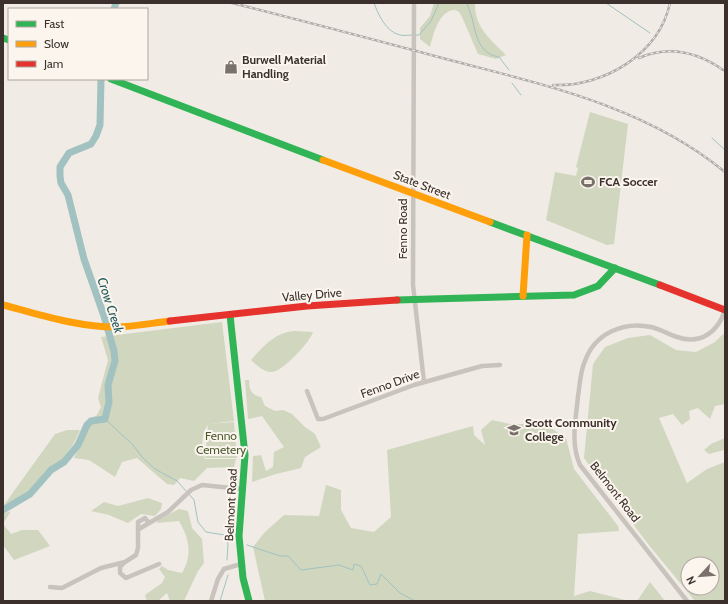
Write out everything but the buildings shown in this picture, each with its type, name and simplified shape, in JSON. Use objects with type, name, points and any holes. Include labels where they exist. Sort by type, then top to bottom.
[{"type":"street","name":"Fenno Road","points":[[414,3],[414,300],[424,382]]},
{"type":"street","name":"State Street","points":[[115,80],[474,217],[528,234],[725,310]]},
{"type":"street","points":[[523,296],[528,234]]},
{"type":"street","name":"Valley Drive","points":[[3,304],[97,326],[116,327],[307,306],[414,300],[574,295],[589,291],[608,280],[615,268]]},
{"type":"street","name":"Belmont Road","points":[[687,601],[580,465],[576,455],[573,436],[581,372],[585,360],[593,346],[603,336],[613,330],[626,326],[645,326],[678,338],[688,340],[697,339],[715,330],[721,322],[725,310]]},
{"type":"street","name":"Belmont Road","points":[[230,315],[245,462],[239,527],[241,564],[249,601]]},
{"type":"street","name":"Fenno Drive","points":[[307,391],[318,419],[323,419],[424,382],[482,366],[500,365]]},
{"type":"street","points":[[159,564],[126,578],[120,573],[120,567],[138,552],[138,522],[141,519],[145,518],[149,523],[168,512],[187,494],[202,485],[242,489]]},
{"type":"street","points":[[50,587],[62,588],[100,568],[125,562]]},
{"type":"street","points":[[211,601],[218,578],[224,569],[241,564]]},
{"type":"green space","points":[[434,3],[475,3],[475,12],[480,26],[489,38],[506,55],[496,59],[478,54],[462,17],[459,12],[455,10],[449,11],[441,19],[435,30],[430,47],[420,39],[420,28],[430,16]]},
{"type":"green space","name":"FCA Soccer","points":[[590,112],[628,124],[614,244],[607,245],[546,220],[555,172],[576,176],[578,168],[576,167]]},
{"type":"green space","name":"Fenno Cemetery","points":[[222,322],[234,421],[208,424],[234,422],[237,458],[205,458],[208,425],[204,432],[202,446],[205,459],[236,459],[234,467],[207,468],[194,481],[180,478],[174,485],[167,484],[137,458],[122,462],[115,477],[89,460],[74,458],[87,430],[86,421],[97,415],[101,407],[98,398],[108,360],[101,337]]},
{"type":"green space","points":[[294,331],[313,332],[303,348],[280,369],[269,372],[259,367],[251,360],[275,337]]},
{"type":"green space","points":[[723,334],[725,335],[725,404],[715,406],[710,419],[698,408],[689,411],[690,419],[682,425],[673,414],[659,418],[687,483],[707,469],[725,462],[725,601],[695,601],[691,596],[720,596],[720,556],[680,556],[680,583],[648,544],[584,458],[593,364],[605,347],[628,338],[650,335],[676,350],[696,352],[715,342]]},
{"type":"green space","points":[[245,380],[249,380],[251,391],[255,395],[261,397],[265,406],[275,411],[283,410],[292,414],[305,427],[315,434],[321,447],[305,457],[301,468],[252,482],[253,456],[261,455],[266,471],[273,467],[274,452],[284,447],[262,416],[248,419]]},
{"type":"green space","name":"Scott Community College","points":[[492,420],[510,424],[545,424],[566,438],[574,469],[618,526],[619,531],[578,534],[574,596],[590,591],[629,601],[265,601],[253,547],[265,532],[284,515],[319,516],[326,485],[341,490],[341,510],[351,528],[374,532],[391,517],[387,450],[473,426],[474,435],[485,445],[481,430]]},
{"type":"green space","points":[[67,430],[80,430],[74,443],[61,461],[46,471],[25,495],[4,505],[55,434]]},
{"type":"green space","points":[[725,438],[724,450],[709,454],[704,450],[711,444]]},
{"type":"green space","points":[[148,498],[162,503],[161,509],[155,516],[141,514],[128,523],[109,515],[91,511],[104,502],[118,506]]},
{"type":"green space","points":[[179,509],[188,511],[192,528],[202,539],[204,563],[198,571],[184,601],[170,601],[167,593],[158,601],[147,601],[145,595],[162,583],[165,577],[159,569],[162,566],[168,570],[182,573],[188,560],[189,553],[187,540],[179,521],[157,523],[158,520]]},
{"type":"green space","points":[[11,511],[3,524],[3,514]]},
{"type":"green space","points":[[3,524],[11,534],[22,530],[38,530],[50,546],[14,560],[3,545]]},
{"type":"green space","points":[[650,582],[665,601],[637,601]]},
{"type":"waterway","name":"Crow Creek","points":[[114,8],[116,3]]},
{"type":"waterway","points":[[374,3],[380,17],[391,30],[400,35],[412,35]]},
{"type":"waterway","points":[[416,35],[419,35],[431,21],[439,3]]},
{"type":"waterway","points":[[467,3],[477,37],[483,48],[492,55],[499,57],[509,70]]},
{"type":"waterway","points":[[606,3],[650,33]]},
{"type":"waterway","name":"Crow Creek","points":[[3,510],[30,494],[51,470],[64,462],[78,445],[87,425],[91,421],[105,419],[109,402],[108,385],[115,361],[114,351],[104,316],[84,259],[68,195],[61,183],[60,176],[60,167],[69,153],[91,144],[96,136],[100,125],[101,80]]},
{"type":"waterway","points":[[512,83],[521,95]]},
{"type":"waterway","points":[[712,138],[725,150]]},
{"type":"waterway","points":[[105,419],[133,445],[143,458],[155,469],[177,481],[187,492]]},
{"type":"waterway","points":[[189,494],[194,500],[198,522],[206,532],[231,536]]},
{"type":"waterway","points":[[226,537],[228,544],[227,560]]},
{"type":"waterway","points":[[247,545],[280,556],[288,556],[301,570],[339,565],[353,570],[354,564],[361,566],[370,585],[377,584],[381,574],[400,593],[415,601]]},
{"type":"waterway","points":[[220,601],[228,575]]},
{"type":"railway","points":[[232,3],[520,78],[592,100],[661,130],[694,149],[725,172]]},
{"type":"railway","points":[[553,85],[572,84],[591,80],[610,73],[626,64],[642,52],[654,38],[664,21],[670,3]]},
{"type":"railway","points":[[639,58],[661,52],[682,52],[703,59],[723,70]]},
{"type":"traffic: fast","points":[[3,38],[8,40]]},
{"type":"traffic: fast","points":[[114,80],[323,160]]},
{"type":"traffic: fast","points":[[490,222],[660,285]]},
{"type":"traffic: fast","points":[[397,300],[574,295],[598,286],[615,268]]},
{"type":"traffic: fast","points":[[230,315],[245,455],[239,536],[243,578],[249,601]]},
{"type":"traffic: slow","points":[[323,160],[490,222]]},
{"type":"traffic: slow","points":[[523,296],[527,235]]},
{"type":"traffic: slow","points":[[3,305],[87,325],[115,327],[170,321]]},
{"type":"traffic: jam","points":[[660,285],[725,310]]},
{"type":"traffic: jam","points":[[170,321],[307,306],[397,300]]},
{"type":"place","name":"Burwell Material Handling","points":[[231,67]]},
{"type":"place","name":"FCA Soccer","points":[[588,182]]},
{"type":"place","name":"Scott Community College","points":[[514,430]]}]
